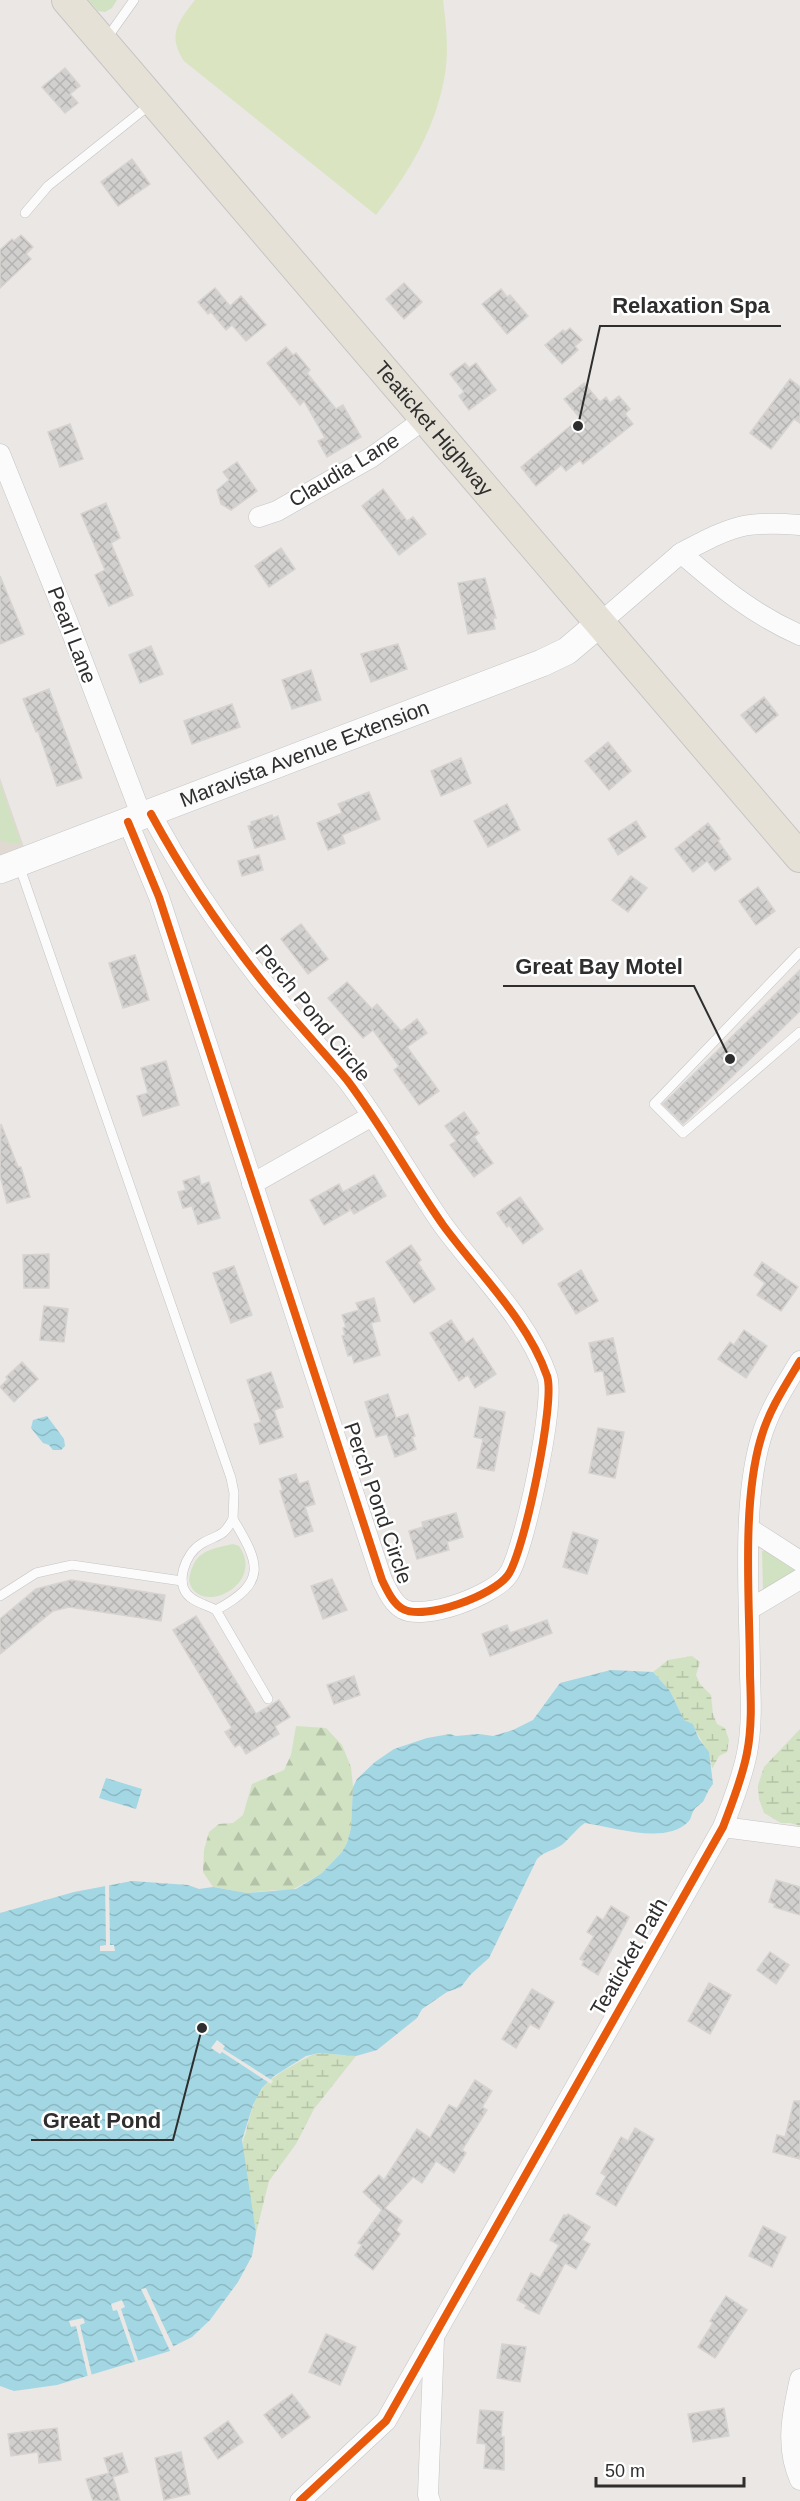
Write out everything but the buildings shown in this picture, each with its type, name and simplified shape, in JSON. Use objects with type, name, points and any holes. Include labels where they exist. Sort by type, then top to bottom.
[{"type":"main road","name":"Teaticket Highway","points":[[67,0],[800,857]]},
{"type":"main road","name":"Maravista Avenue Extension","points":[[9,866],[548,660],[567,651],[600,623]]},
{"type":"street","name":"Claudia Lane","points":[[259,517],[277,511],[372,457],[426,418]]},
{"type":"street","name":"Pearl Lane","points":[[0,454],[67,620],[140,817]]},
{"type":"street","points":[[600,623],[681,554],[736,526],[755,522],[800,525]]},
{"type":"street","points":[[681,554],[742,604],[800,635]]},
{"type":"street","name":"Perch Pond Circle","points":[[140,817],[251,967],[346,1080],[443,1224],[535,1345],[549,1380],[549,1395],[532,1503],[519,1555],[508,1575],[495,1589],[436,1611],[414,1614],[400,1608],[392,1599],[378,1569],[159,897],[140,817]]},
{"type":"street","points":[[252,1184],[372,1116]]},
{"type":"street","name":"Teaticket Path","points":[[300,2501],[386,2421],[723,1827],[740,1783],[751,1720],[750,1528],[752,1488],[760,1440],[772,1409],[800,1361]]},
{"type":"street","points":[[750,1528],[800,1561]]},
{"type":"street","points":[[750,1609],[800,1579]]},
{"type":"street","points":[[723,1827],[800,1837]]},
{"type":"street","name":"Teaticket Path","points":[[430,2501],[428,2495],[434,2335]]},
{"type":"street","points":[[800,2379],[793,2409],[790,2444],[800,2480]]},
{"type":"lane","points":[[104,43],[134,0]]},
{"type":"lane","points":[[25,213],[48,186],[154,102]]},
{"type":"lane","points":[[9,866],[231,1478],[234,1492],[233,1519],[218,1537],[196,1549],[184,1568],[182,1581],[185,1592],[191,1598],[216,1610],[268,1699]]},
{"type":"lane","points":[[800,952],[654,1104],[683,1133],[800,1032]]},
{"type":"lane","points":[[216,1610],[241,1595],[249,1586],[254,1574],[253,1553],[233,1519]]},
{"type":"lane","points":[[0,1596],[36,1573],[72,1565],[182,1581]]},
{"type":"shaded area","points":[[0,778],[25,850],[0,859]]},
{"type":"green space","points":[[88,0],[117,0],[112,8],[105,12],[98,11]]},
{"type":"green space","points":[[195,0],[443,0],[447,56],[441,94],[420,149],[376,215],[184,61],[176,44],[177,29]]},
{"type":"green space","points":[[0,783],[21,843],[11,844],[0,840]]},
{"type":"green space","points":[[233,1544],[239,1546],[245,1561],[244,1574],[237,1584],[227,1592],[215,1596],[204,1596],[194,1591],[189,1580],[198,1557],[209,1550]]},
{"type":"green space","points":[[762,1551],[800,1567],[800,1573],[763,1591]]},
{"type":"green space","points":[[692,1656],[700,1662],[696,1675],[700,1684],[711,1695],[713,1714],[717,1724],[725,1728],[729,1740],[727,1752],[719,1756],[712,1769],[707,1751],[693,1724],[684,1720],[670,1691],[653,1672],[668,1660]]},
{"type":"green space","points":[[296,1726],[326,1728],[342,1745],[351,1767],[353,1787],[351,1828],[347,1843],[342,1852],[322,1873],[290,1891],[247,1893],[213,1887],[203,1872],[204,1850],[209,1832],[219,1824],[233,1823],[243,1815],[252,1784],[284,1770],[291,1755]]},
{"type":"green space","points":[[800,1729],[800,1826],[781,1823],[764,1813],[759,1799],[758,1785],[764,1767]]},
{"type":"green space","points":[[319,2053],[356,2056],[314,2109],[296,2144],[269,2181],[256,2233],[243,2152],[243,2140],[255,2101],[264,2087],[279,2074]]},
{"type":"water","points":[[47,1416],[64,1439],[65,1446],[61,1450],[53,1450],[49,1445],[43,1443],[31,1428],[33,1420]]},
{"type":"water","points":[[611,1670],[653,1672],[670,1691],[684,1720],[693,1724],[699,1739],[709,1752],[713,1784],[689,1820],[678,1829],[653,1833],[624,1831],[585,1823],[563,1844],[537,1859],[489,1958],[471,1974],[461,1987],[447,1992],[422,2009],[417,2018],[377,2050],[356,2056],[319,2053],[306,2056],[274,2076],[262,2088],[253,2105],[242,2140],[256,2233],[252,2256],[238,2282],[210,2320],[192,2337],[174,2346],[170,2351],[57,2385],[14,2391],[0,2386],[0,1913],[74,1892],[132,1881],[188,1885],[199,1889],[213,1887],[247,1893],[296,1889],[322,1873],[342,1852],[351,1828],[353,1787],[357,1779],[375,1762],[394,1749],[427,1738],[450,1734],[493,1736],[513,1730],[533,1720],[560,1683]]},
{"type":"water","points":[[106,1778],[142,1789],[136,1809],[99,1798]]},
{"type":"pier","points":[[109,1882],[110,1945],[114,1945],[115,1951],[100,1951],[100,1946],[106,1945],[105,1883]]},
{"type":"pier","points":[[217,2040],[225,2046],[223,2049],[273,2081],[271,2084],[222,2052],[220,2054],[211,2048]]},
{"type":"pier","points":[[146,2288],[175,2350],[171,2353],[141,2289]]},
{"type":"pier","points":[[122,2300],[125,2307],[121,2309],[139,2363],[136,2364],[117,2310],[113,2311],[111,2304]]},
{"type":"pier","points":[[83,2318],[85,2323],[80,2325],[92,2376],[88,2377],[76,2326],[71,2327],[69,2321]]},
{"type":"cycle path","points":[[128,822],[159,897],[382,1580],[396,1604],[413,1612],[442,1609],[474,1598],[500,1583],[508,1575],[515,1561],[530,1509],[543,1444],[549,1391],[547,1376],[539,1355],[515,1316],[443,1225],[347,1080],[269,989],[229,937],[188,877],[151,814]]},
{"type":"cycle path","points":[[300,2501],[386,2421],[723,1827],[742,1772],[750,1734],[748,1555],[751,1493],[755,1465],[768,1418],[800,1361]]},
{"type":"place","name":"Relaxation Spa","points":[[578,426]]},
{"type":"place","name":"Great Bay Motel","points":[[730,1059]]},
{"type":"place","name":"Great Pond","points":[[202,2028]]}]
